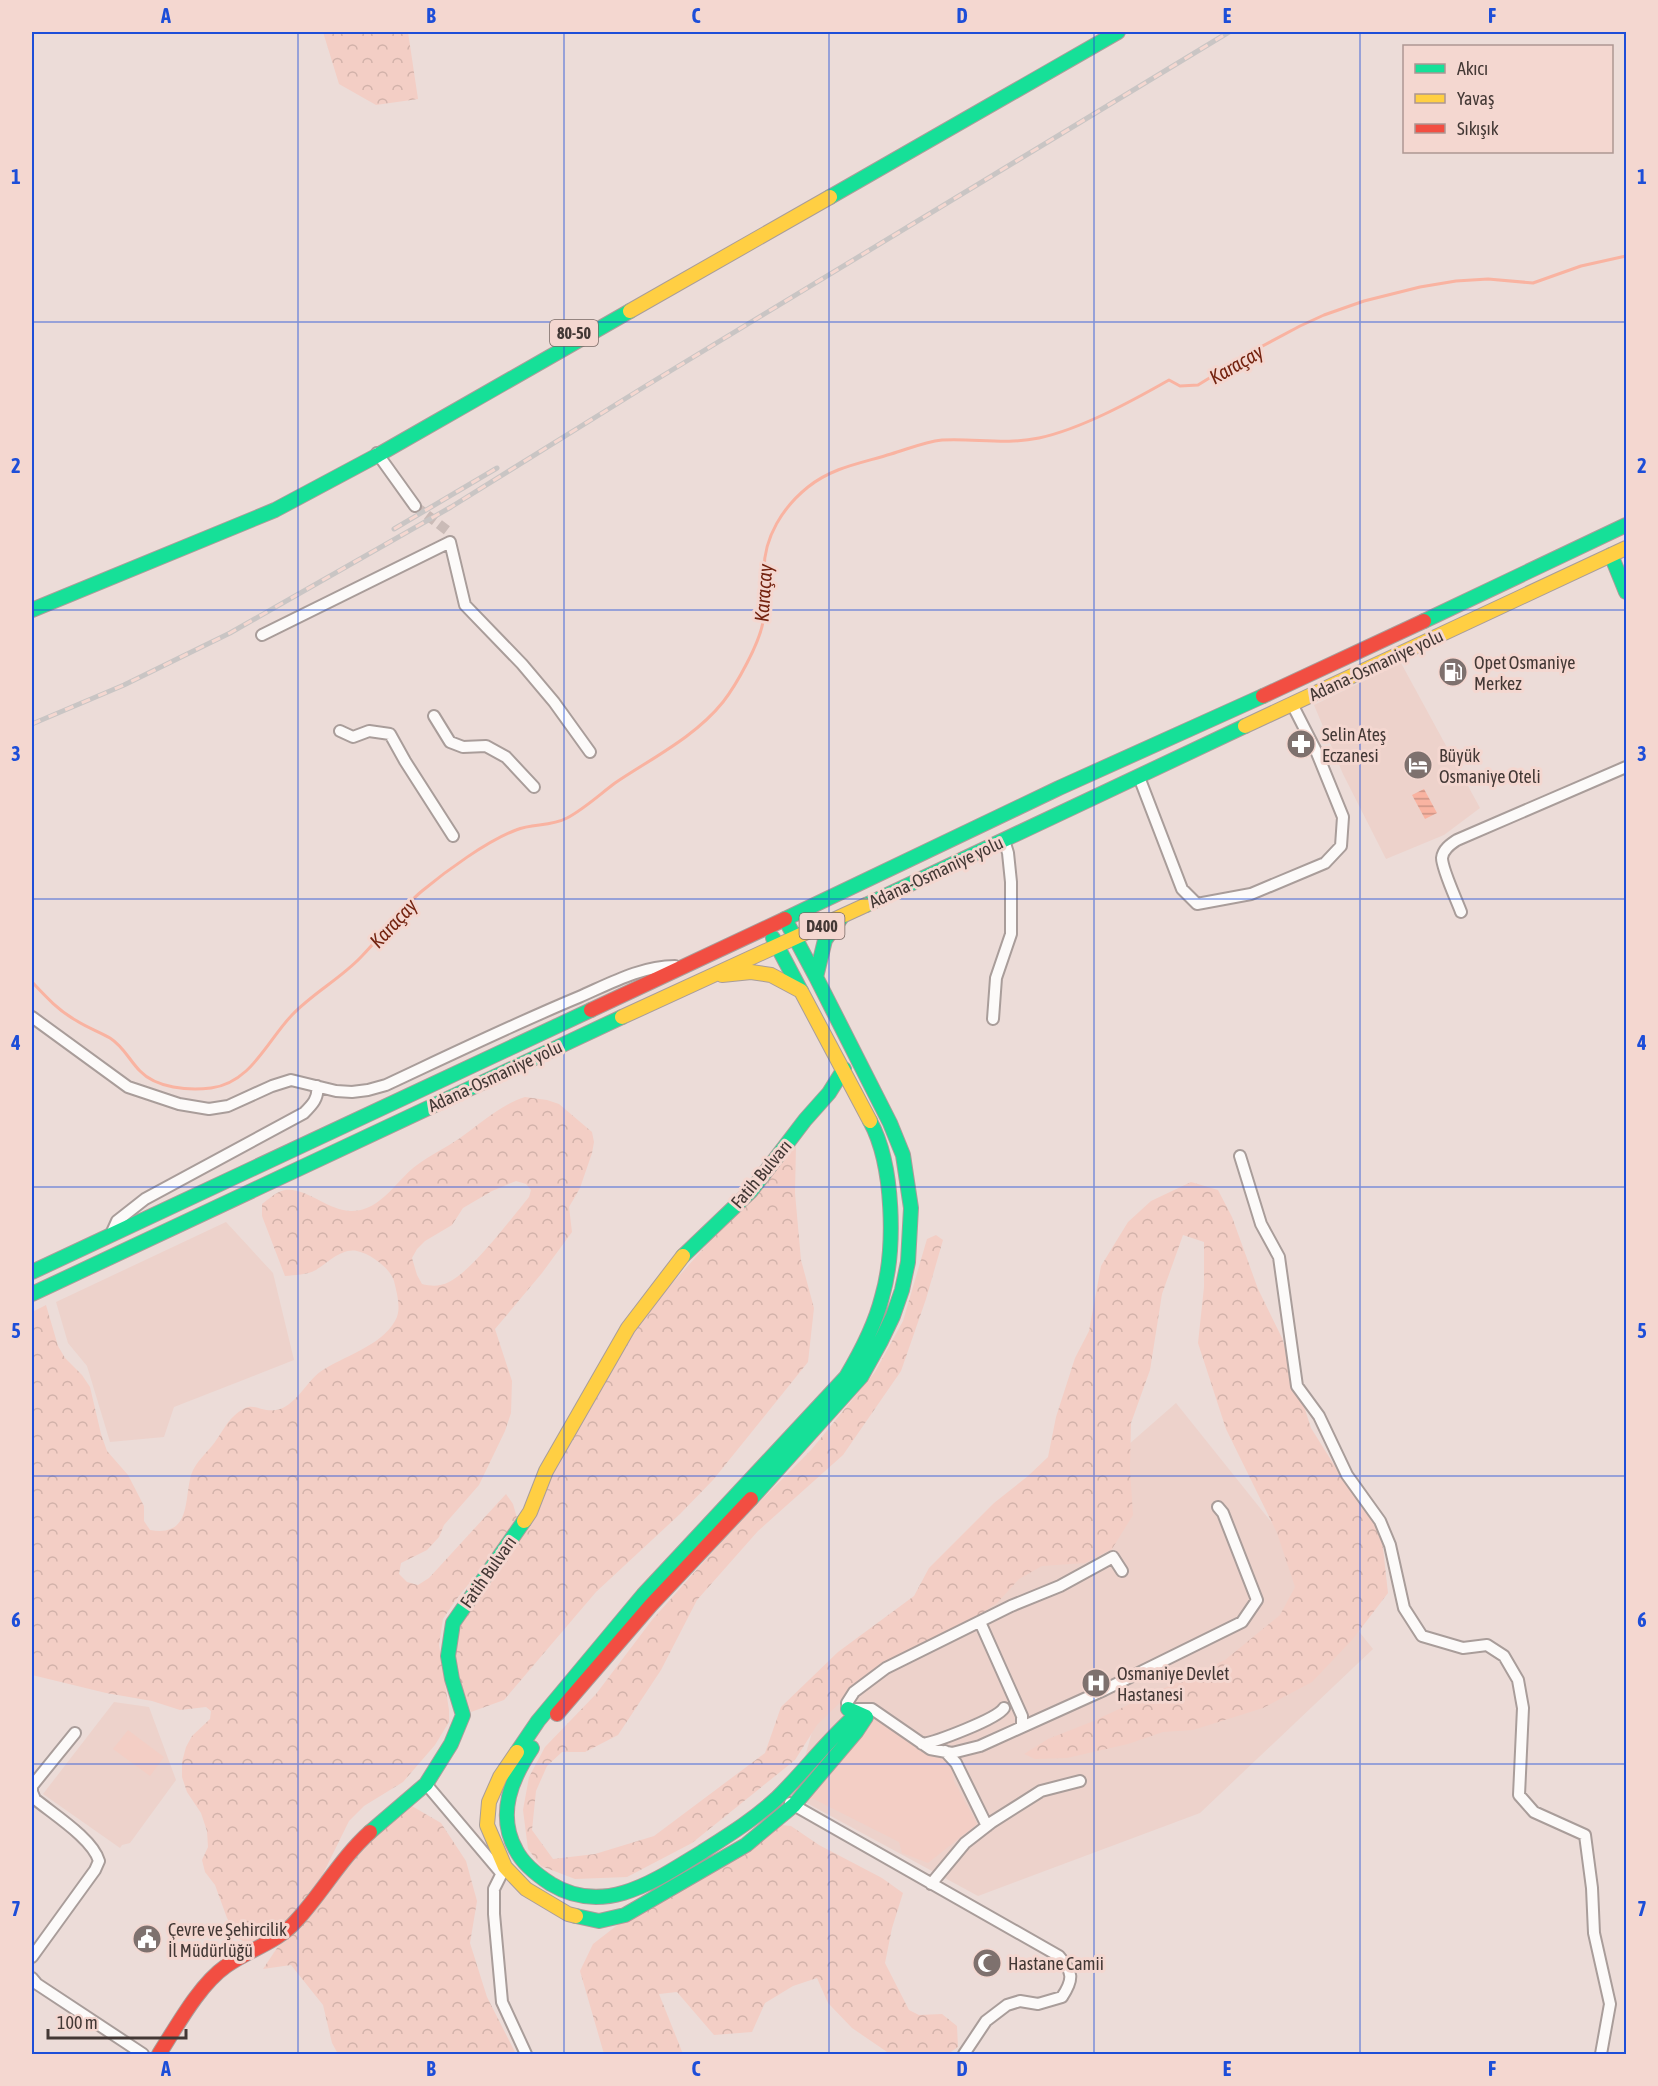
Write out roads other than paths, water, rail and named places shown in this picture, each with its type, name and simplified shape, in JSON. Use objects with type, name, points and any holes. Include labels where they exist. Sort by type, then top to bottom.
[{"type":"main road","name":"80-50","points":[[32,603],[274,502],[376,452],[1101,32]]},
{"type":"main road","points":[[32,610],[275,510],[1118,32]]},
{"type":"main road","name":"Adana-Osmaniye yolu","points":[[32,1272],[684,967],[1059,788],[1324,669],[1626,525]]},
{"type":"main road","name":"D400","points":[[1611,555],[1626,548]]},
{"type":"main road","points":[[1611,555],[1623,576],[1626,592]]},
{"type":"main road","name":"Adana-Osmaniye yolu","points":[[32,1294],[710,976],[778,947],[1611,555]]},
{"type":"main road","points":[[816,976],[825,940],[842,917]]},
{"type":"main road","points":[[785,919],[899,1142],[908,1174],[910,1208],[905,1276],[894,1309],[871,1362],[861,1377],[784,1464],[651,1605],[545,1729],[522,1763],[510,1788],[509,1828],[513,1847],[527,1868],[546,1883],[573,1894],[607,1897],[635,1890],[679,1866],[763,1811],[843,1724],[857,1714],[848,1709]]},
{"type":"main road","points":[[768,927],[877,1133],[889,1183],[890,1234],[887,1276],[882,1299],[861,1352],[846,1377],[643,1595],[538,1721],[500,1777],[489,1803],[487,1825],[503,1870],[526,1889],[568,1914],[599,1921],[625,1915],[746,1845],[794,1805],[866,1717],[848,1709]]},
{"type":"main road","points":[[710,976],[751,972],[771,975],[801,992]]},
{"type":"main road","name":"Fatih Bulvarı","points":[[159,2055],[208,1983],[225,1966],[295,1923],[361,1841],[426,1784],[451,1744],[463,1715],[448,1656],[453,1623],[530,1512],[551,1462],[628,1328],[684,1254],[751,1191],[805,1120],[829,1093],[844,1070]]},
{"type":"street","points":[[376,452],[416,506]]},
{"type":"street","points":[[262,635],[449,536],[465,605],[522,664],[554,702],[590,752]]},
{"type":"street","points":[[1139,777],[1182,889],[1197,904],[1251,894],[1325,863],[1341,846],[1343,817],[1317,753],[1293,704]]},
{"type":"street","points":[[434,716],[450,742],[463,747],[486,746],[506,757],[534,787]]},
{"type":"street","points":[[340,731],[353,737],[369,731],[390,734],[453,836]]},
{"type":"street","points":[[1461,912],[1443,865],[1442,856],[1447,848],[1457,840],[1626,767]]},
{"type":"street","points":[[993,1019],[996,978],[1011,934],[1008,853],[1004,840]]},
{"type":"street","points":[[32,1017],[128,1087],[179,1104],[209,1109],[228,1106],[291,1080],[336,1091],[368,1090],[629,975],[659,966],[684,967]]},
{"type":"street","points":[[110,1235],[117,1221],[145,1199],[304,1113],[313,1104],[318,1093],[317,1086]]},
{"type":"street","points":[[1240,1156],[1261,1224],[1279,1257],[1298,1386],[1319,1416],[1347,1475],[1380,1521],[1390,1545],[1404,1608],[1422,1636],[1462,1648],[1487,1645],[1504,1656],[1518,1680],[1523,1708],[1519,1795],[1534,1812],[1585,1835],[1592,1888],[1594,1933],[1610,2004],[1601,2055]]},
{"type":"street","points":[[1122,1571],[1113,1557],[1060,1586],[886,1668],[854,1692],[847,1703],[848,1709],[872,1709],[930,1749],[952,1753],[980,1746],[1104,1690],[1242,1622],[1257,1600],[1218,1507]]},
{"type":"street","points":[[980,1622],[1022,1716],[1022,1727]]},
{"type":"street","points":[[922,1744],[995,1716],[1004,1708]]},
{"type":"street","points":[[32,1956],[99,1861],[96,1852],[85,1840],[35,1799],[32,1792],[32,1786],[75,1733]]},
{"type":"street","points":[[945,1751],[956,1763],[987,1826]]},
{"type":"street","points":[[931,1884],[965,1843],[987,1826],[1041,1791],[1080,1781]]},
{"type":"street","points":[[426,1784],[503,1870],[494,1889],[502,2002],[526,2055]]},
{"type":"street","points":[[781,1793],[779,1796],[794,1805],[1059,1956],[1069,1968],[1070,1984],[1062,1997],[1038,2004],[1020,2001],[1007,2005],[986,2021],[964,2055]]},
{"type":"street","points":[[32,1978],[37,1984],[143,2055]]},
{"type":"waterway","name":"Karaçay","points":[[32,982],[64,1013],[115,1042],[147,1077],[164,1085],[193,1089],[225,1084],[248,1070],[292,1015],[353,965],[406,906],[443,875],[467,857],[505,835],[522,828],[561,821],[573,814],[615,783],[658,756],[712,715],[741,675],[761,631],[765,609],[765,558],[771,535],[783,513],[799,495],[818,480],[848,466],[935,441],[1014,441],[1055,434],[1106,414],[1169,380],[1180,386],[1198,385],[1300,326],[1364,301],[1456,281],[1488,279],[1533,283],[1581,266],[1626,256]]},
{"type":"tunnel","points":[[415,506],[448,531]]},
{"type":"railway","points":[[32,724],[124,685],[230,633],[451,507],[644,387],[1229,32]]},
{"type":"railway","points":[[394,529],[497,468]]},
{"type":"place","name":"Opet Osmaniye Merkez","points":[[1453,672]]},
{"type":"place","name":"Selin Ateş Eczanesi","points":[[1301,744]]},
{"type":"place","name":"Büyük Osmaniye Oteli","points":[[1418,765]]},
{"type":"place","name":"Osmaniye Devlet Hastanesi","points":[[1096,1683]]},
{"type":"place","name":"Çevre ve Şehircilik İl Müdürlüğü","points":[[147,1939]]},
{"type":"place","name":"Hastane Camii","points":[[987,1963]]}]
